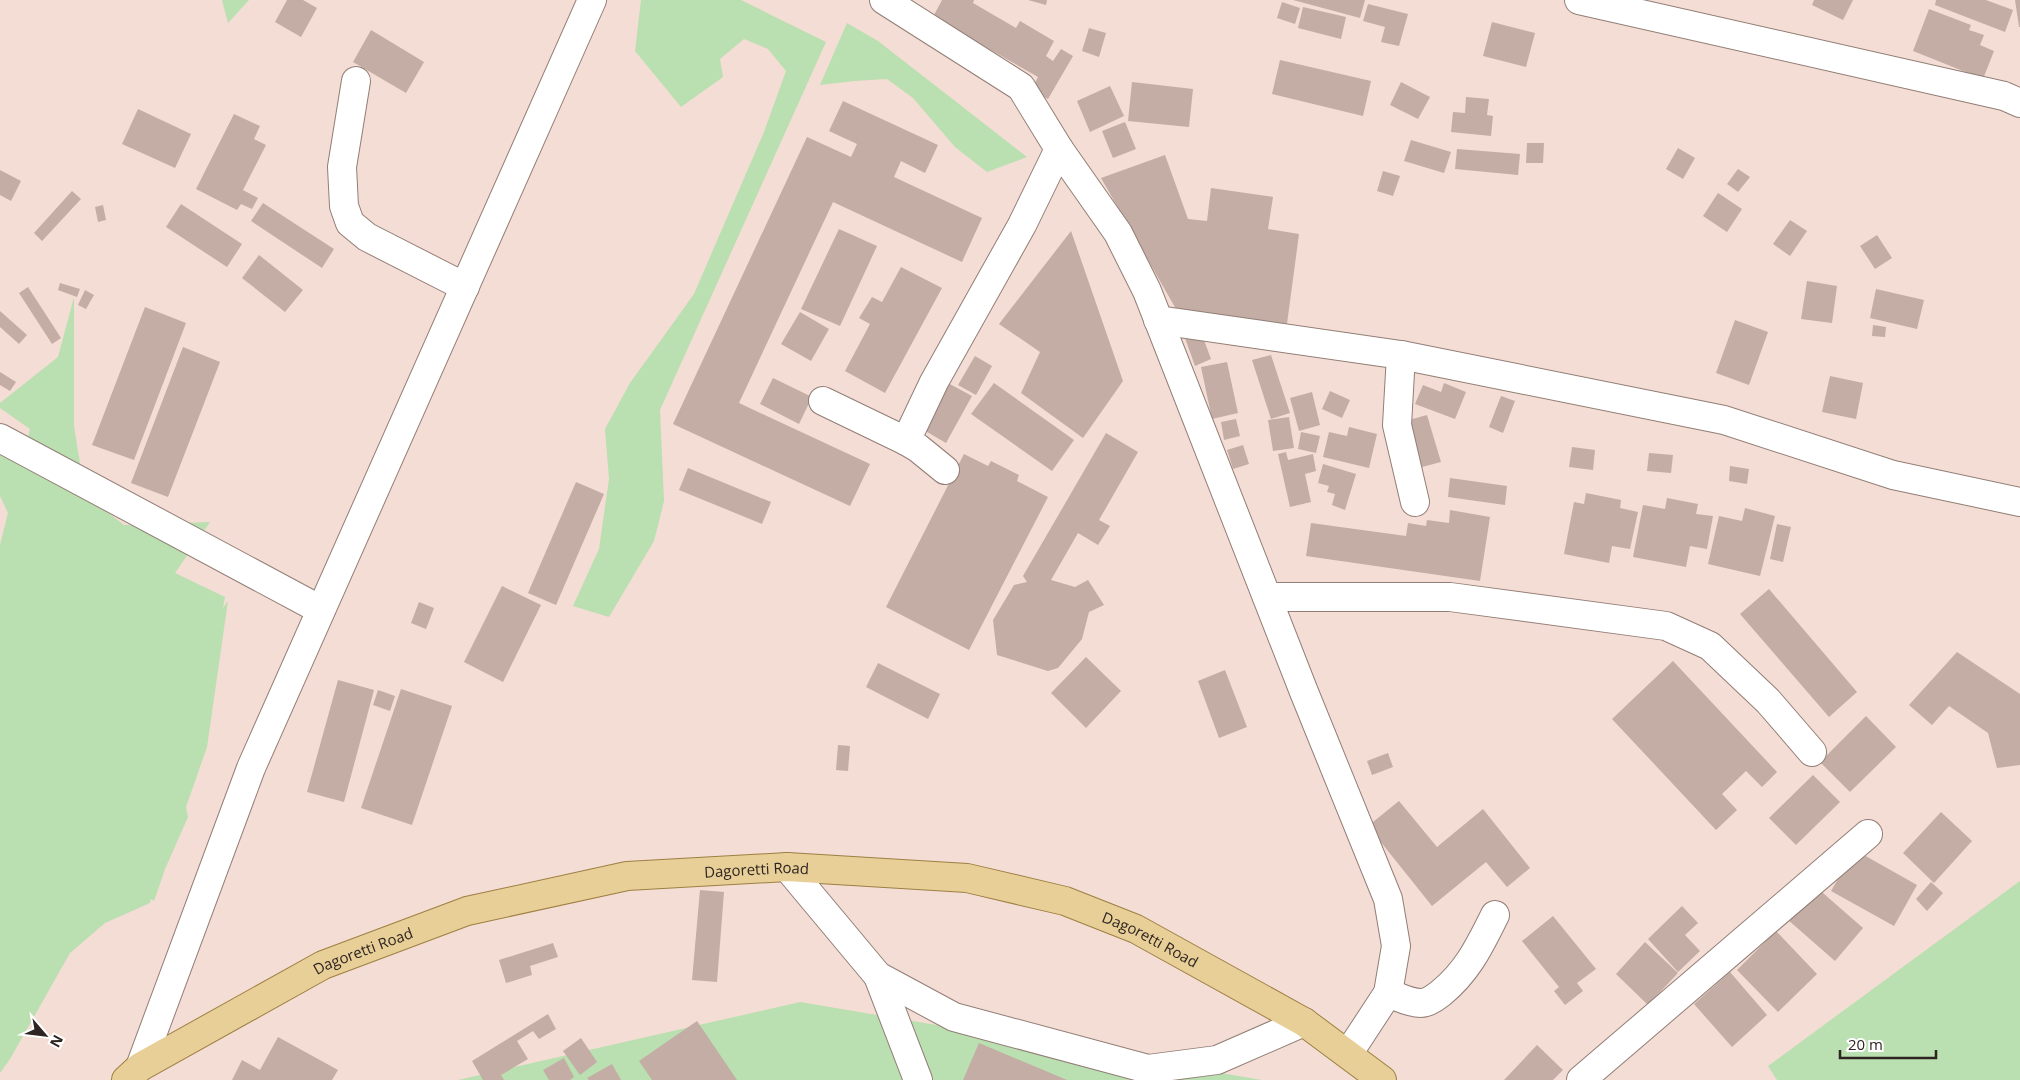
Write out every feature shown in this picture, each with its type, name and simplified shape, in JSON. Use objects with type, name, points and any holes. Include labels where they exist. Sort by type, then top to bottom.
[{"type":"main road","name":"Dagoretti Road","points":[[133,1073],[323,965],[468,911],[627,876],[787,867],[967,878],[1066,902],[1136,929],[1304,1022],[1382,1080]]},
{"type":"street","points":[[133,1073],[251,768],[592,0]]},
{"type":"street","points":[[1580,0],[2004,96],[2020,103]]},
{"type":"street","points":[[893,2],[1021,87],[1059,149],[1118,233],[1147,291],[1366,849],[1388,899],[1396,946],[1388,992],[1348,1054]]},
{"type":"street","points":[[356,81],[342,167],[344,206],[350,223],[367,237],[465,287]]},
{"type":"street","points":[[906,441],[934,382],[1022,225],[1059,149]]},
{"type":"street","points":[[1158,320],[1401,355],[1724,420],[1893,475],[2020,502]]},
{"type":"street","points":[[1401,355],[1397,424],[1415,502]]},
{"type":"street","points":[[823,401],[906,441],[944,470]]},
{"type":"street","points":[[0,438],[321,610]]},
{"type":"street","points":[[1267,597],[1450,597],[1666,626],[1710,646],[1768,701],[1812,752]]},
{"type":"street","points":[[1581,1080],[1868,834]]},
{"type":"street","points":[[787,867],[878,976],[918,1080]]},
{"type":"street","points":[[1388,992],[1407,1001],[1423,1004],[1436,997],[1456,981],[1474,956],[1495,914]]},
{"type":"street","points":[[878,976],[954,1017],[1144,1075],[1217,1060],[1304,1022]]},
{"type":"green space","points":[[222,0],[249,0],[228,23]]},
{"type":"green space","points":[[641,0],[741,0],[826,42],[660,410],[664,501],[654,541],[609,617],[573,606],[599,549],[609,479],[605,429],[630,383],[694,294],[764,132],[786,71],[768,49],[744,39],[720,59],[723,77],[681,107],[635,51]]},
{"type":"green space","points":[[847,23],[878,41],[1027,157],[987,172],[955,147],[913,98],[887,79],[820,85]]},
{"type":"green space","points":[[74,297],[74,426],[85,495],[124,525],[210,522],[175,573],[225,597],[223,608],[228,601],[207,747],[186,807],[188,817],[165,869],[154,901],[151,899],[150,903],[105,923],[70,953],[10,1059],[0,1073],[0,545],[8,513],[0,496],[0,450],[26,444],[30,429],[0,408],[0,403],[58,357]]},
{"type":"green space","points":[[2020,881],[2020,1080],[1777,1080],[1768,1066]]},
{"type":"green space","points":[[800,1002],[1262,1080],[458,1080]]},
{"type":"building","points":[[287,0],[303,0],[317,8],[301,37],[275,22]]},
{"type":"building","points":[[942,0],[974,0],[973,3],[1016,28],[1020,21],[1054,41],[1046,56],[1053,61],[1061,49],[1073,56],[1048,99],[1031,90],[1038,77],[933,17]]},
{"type":"building","points":[[1028,0],[1047,0],[1046,5]]},
{"type":"building","points":[[1293,0],[1365,0],[1360,18]]},
{"type":"building","points":[[1814,0],[1853,0],[1843,20],[1812,5]]},
{"type":"building","points":[[1936,0],[1986,0],[2013,10],[2005,32],[1935,5]]},
{"type":"building","points":[[2015,0],[2020,0],[2020,27],[2019,27]]},
{"type":"building","points":[[1282,2],[1300,8],[1295,24],[1277,18]]},
{"type":"building","points":[[1368,4],[1408,14],[1399,46],[1381,42],[1385,27],[1363,21]]},
{"type":"building","points":[[1303,7],[1346,17],[1341,39],[1298,28]]},
{"type":"building","points":[[1929,9],[1971,25],[1969,30],[1984,35],[1980,45],[1994,51],[1983,79],[1913,51]]},
{"type":"building","points":[[1492,22],[1535,33],[1526,67],[1483,56]]},
{"type":"building","points":[[1089,28],[1106,33],[1099,57],[1082,51]]},
{"type":"building","points":[[371,30],[424,62],[406,93],[353,62]]},
{"type":"building","points":[[1280,60],[1371,81],[1363,116],[1272,94]]},
{"type":"building","points":[[1132,82],[1193,89],[1189,127],[1128,121]]},
{"type":"building","points":[[1401,82],[1430,97],[1418,119],[1390,105]]},
{"type":"building","points":[[1110,86],[1124,116],[1090,132],[1077,101]]},
{"type":"building","points":[[1466,97],[1489,99],[1487,115],[1493,116],[1491,136],[1451,132],[1453,112],[1465,113]]},
{"type":"building","points":[[843,101],[938,145],[925,173],[901,161],[894,177],[982,218],[962,262],[833,202],[739,403],[870,464],[850,506],[673,424],[807,137],[851,157],[857,144],[829,131]]},
{"type":"building","points":[[138,109],[191,134],[175,168],[122,144]]},
{"type":"building","points":[[234,114],[260,126],[254,139],[266,145],[243,190],[258,198],[252,209],[241,204],[237,210],[196,189]]},
{"type":"building","points":[[1125,122],[1136,149],[1113,158],[1102,131]]},
{"type":"building","points":[[1411,140],[1451,152],[1444,173],[1404,161]]},
{"type":"building","points":[[1527,143],[1544,143],[1543,163],[1526,163]]},
{"type":"building","points":[[1678,148],[1695,158],[1683,179],[1666,169]]},
{"type":"building","points":[[1457,149],[1520,154],[1518,175],[1455,169]]},
{"type":"building","points":[[1165,155],[1188,219],[1207,221],[1211,188],[1273,197],[1268,229],[1299,234],[1287,324],[1176,309],[1101,178]]},
{"type":"building","points":[[1738,169],[1750,177],[1738,192],[1727,184]]},
{"type":"building","points":[[0,170],[21,181],[11,201],[0,195]]},
{"type":"building","points":[[1383,171],[1400,176],[1393,196],[1377,191]]},
{"type":"building","points":[[72,191],[81,199],[42,241],[34,233]]},
{"type":"building","points":[[1718,193],[1742,209],[1727,232],[1703,216]]},
{"type":"building","points":[[263,203],[334,249],[322,268],[251,221]]},
{"type":"building","points":[[181,204],[242,244],[227,267],[166,227]]},
{"type":"building","points":[[103,205],[106,220],[98,222],[95,207]]},
{"type":"building","points":[[1790,220],[1807,231],[1790,256],[1773,244]]},
{"type":"building","points":[[839,229],[877,246],[840,326],[801,309]]},
{"type":"building","points":[[1071,231],[1123,381],[1083,438],[1021,393],[1040,352],[999,324]]},
{"type":"building","points":[[1877,235],[1892,258],[1875,269],[1860,246]]},
{"type":"building","points":[[259,255],[303,290],[285,312],[242,278]]},
{"type":"building","points":[[901,267],[942,288],[885,393],[845,371],[870,324],[859,318],[872,297],[882,302]]},
{"type":"building","points":[[1807,281],[1837,286],[1832,323],[1801,319]]},
{"type":"building","points":[[60,283],[80,289],[77,297],[58,290]]},
{"type":"building","points":[[28,287],[61,338],[52,344],[19,293]]},
{"type":"building","points":[[1876,289],[1924,300],[1917,329],[1870,318]]},
{"type":"building","points":[[85,290],[94,295],[86,309],[78,305]]},
{"type":"building","points":[[145,307],[186,323],[134,460],[92,445]]},
{"type":"building","points":[[0,311],[27,335],[19,344],[0,327]]},
{"type":"building","points":[[800,312],[829,329],[811,361],[781,344]]},
{"type":"building","points":[[1735,320],[1768,332],[1749,385],[1716,373]]},
{"type":"building","points":[[1873,325],[1886,327],[1885,337],[1872,336]]},
{"type":"building","points":[[1201,332],[1211,359],[1195,366],[1185,338]]},
{"type":"building","points":[[183,347],[220,362],[168,497],[131,483]]},
{"type":"building","points":[[1271,355],[1290,413],[1271,419],[1252,360]]},
{"type":"building","points":[[975,356],[992,366],[976,395],[958,385]]},
{"type":"building","points":[[1227,362],[1238,413],[1212,419],[1201,367]]},
{"type":"building","points":[[0,372],[16,382],[10,391],[0,385]]},
{"type":"building","points":[[1830,376],[1863,383],[1856,419],[1822,412]]},
{"type":"building","points":[[773,378],[812,397],[799,424],[760,404]]},
{"type":"building","points":[[948,383],[972,396],[946,443],[922,429]]},
{"type":"building","points":[[994,383],[1074,440],[1052,471],[971,414]]},
{"type":"building","points":[[1444,383],[1466,392],[1455,419],[1415,404],[1423,385],[1441,392]]},
{"type":"building","points":[[1330,391],[1350,400],[1342,418],[1322,409]]},
{"type":"building","points":[[1312,392],[1320,425],[1299,431],[1290,398]]},
{"type":"building","points":[[1501,396],[1515,401],[1503,433],[1489,427]]},
{"type":"building","points":[[1427,415],[1441,462],[1422,467],[1409,420]]},
{"type":"building","points":[[1289,417],[1294,448],[1273,451],[1268,420]]},
{"type":"building","points":[[1236,419],[1240,436],[1224,440],[1221,422]]},
{"type":"building","points":[[1349,427],[1377,434],[1369,468],[1323,457],[1329,432],[1347,436]]},
{"type":"building","points":[[1301,432],[1320,436],[1316,453],[1298,449]]},
{"type":"building","points":[[1106,433],[1138,452],[1099,520],[1110,526],[1098,545],[1078,533],[1051,580],[1075,587],[1088,580],[1104,605],[1089,612],[1082,639],[1058,668],[1048,671],[997,655],[993,620],[1014,585],[1027,582],[1023,576]]},
{"type":"building","points":[[1243,445],[1249,464],[1233,469],[1227,450]]},
{"type":"building","points":[[1572,447],[1595,450],[1593,470],[1569,467]]},
{"type":"building","points":[[1286,452],[1288,460],[1313,454],[1316,471],[1305,474],[1311,502],[1290,507],[1278,454]]},
{"type":"building","points":[[1649,453],[1673,455],[1671,473],[1647,471]]},
{"type":"building","points":[[964,454],[988,466],[991,461],[1019,475],[1017,481],[1048,497],[969,650],[886,607]]},
{"type":"building","points":[[1323,464],[1356,474],[1345,510],[1332,505],[1335,494],[1327,492],[1329,486],[1318,483]]},
{"type":"building","points":[[1730,466],[1749,469],[1747,484],[1729,481]]},
{"type":"building","points":[[688,468],[771,502],[762,524],[679,490]]},
{"type":"building","points":[[1450,478],[1507,486],[1505,505],[1448,497]]},
{"type":"building","points":[[576,482],[604,494],[556,605],[528,593]]},
{"type":"building","points":[[1586,493],[1621,500],[1620,508],[1638,512],[1630,549],[1612,546],[1609,563],[1564,554],[1574,502],[1584,504]]},
{"type":"building","points":[[1667,498],[1698,504],[1696,514],[1713,516],[1707,549],[1690,546],[1686,567],[1633,557],[1643,505],[1665,509]]},
{"type":"building","points":[[1745,508],[1775,516],[1760,576],[1708,564],[1719,516],[1742,521]]},
{"type":"building","points":[[1450,510],[1490,517],[1480,581],[1306,556],[1311,523],[1406,536],[1408,523],[1426,526],[1427,520],[1449,523]]},
{"type":"building","points":[[1777,524],[1791,527],[1783,562],[1770,559]]},
{"type":"building","points":[[502,586],[541,605],[503,682],[464,662]]},
{"type":"building","points":[[1769,589],[1857,692],[1829,717],[1740,614]]},
{"type":"building","points":[[419,602],[434,608],[426,629],[411,623]]},
{"type":"building","points":[[1957,652],[2020,694],[2020,765],[1997,768],[1988,733],[1949,706],[1932,725],[1909,705]]},
{"type":"building","points":[[1086,657],[1121,691],[1086,728],[1051,693]]},
{"type":"building","points":[[1673,661],[1777,772],[1762,787],[1746,771],[1722,794],[1737,810],[1716,830],[1612,719]]},
{"type":"building","points":[[878,663],[940,694],[928,719],[866,687]]},
{"type":"building","points":[[1225,670],[1247,727],[1219,738],[1198,681]]},
{"type":"building","points":[[338,680],[374,690],[344,802],[307,792]]},
{"type":"building","points":[[401,689],[452,706],[412,825],[361,808]]},
{"type":"building","points":[[378,690],[395,696],[390,711],[373,705]]},
{"type":"building","points":[[1866,716],[1896,747],[1850,792],[1820,762]]},
{"type":"building","points":[[838,745],[850,746],[848,771],[836,770]]},
{"type":"building","points":[[1388,753],[1393,767],[1372,775],[1367,761]]},
{"type":"building","points":[[1813,775],[1840,802],[1796,845],[1769,818]]},
{"type":"building","points":[[1399,801],[1437,847],[1483,809],[1530,868],[1507,887],[1486,862],[1432,906],[1368,826]]},
{"type":"building","points":[[1941,812],[1972,841],[1934,883],[1903,853]]},
{"type":"building","points":[[1855,850],[1917,885],[1894,926],[1831,891]]},
{"type":"building","points":[[1931,882],[1943,893],[1927,911],[1916,899]]},
{"type":"building","points":[[1815,886],[1863,928],[1835,961],[1787,919]]},
{"type":"building","points":[[700,890],[724,892],[717,982],[692,980]]},
{"type":"building","points":[[1682,906],[1698,923],[1685,935],[1700,951],[1678,972],[1648,939]]},
{"type":"building","points":[[1553,916],[1596,969],[1577,983],[1583,991],[1565,1005],[1554,991],[1559,987],[1522,941]]},
{"type":"building","points":[[1776,931],[1817,974],[1778,1012],[1737,970]]},
{"type":"building","points":[[1645,942],[1678,973],[1648,1005],[1616,974]]},
{"type":"building","points":[[553,943],[558,957],[530,966],[532,975],[506,983],[499,960]]},
{"type":"building","points":[[1730,972],[1767,1015],[1732,1047],[1694,1004]]},
{"type":"building","points":[[548,1014],[556,1029],[539,1039],[533,1031],[517,1041],[528,1059],[501,1075],[504,1080],[483,1080],[472,1061]]},
{"type":"building","points":[[697,1021],[737,1080],[652,1080],[639,1061]]},
{"type":"building","points":[[278,1037],[338,1070],[332,1080],[232,1080],[242,1060],[260,1070]]},
{"type":"building","points":[[581,1038],[597,1062],[580,1075],[563,1051]]},
{"type":"building","points":[[979,1043],[1067,1080],[963,1080]]},
{"type":"building","points":[[1537,1045],[1563,1070],[1553,1080],[1504,1080]]},
{"type":"building","points":[[564,1058],[574,1077],[570,1080],[549,1080],[543,1070]]},
{"type":"building","points":[[612,1064],[621,1080],[589,1080],[587,1078]]}]
